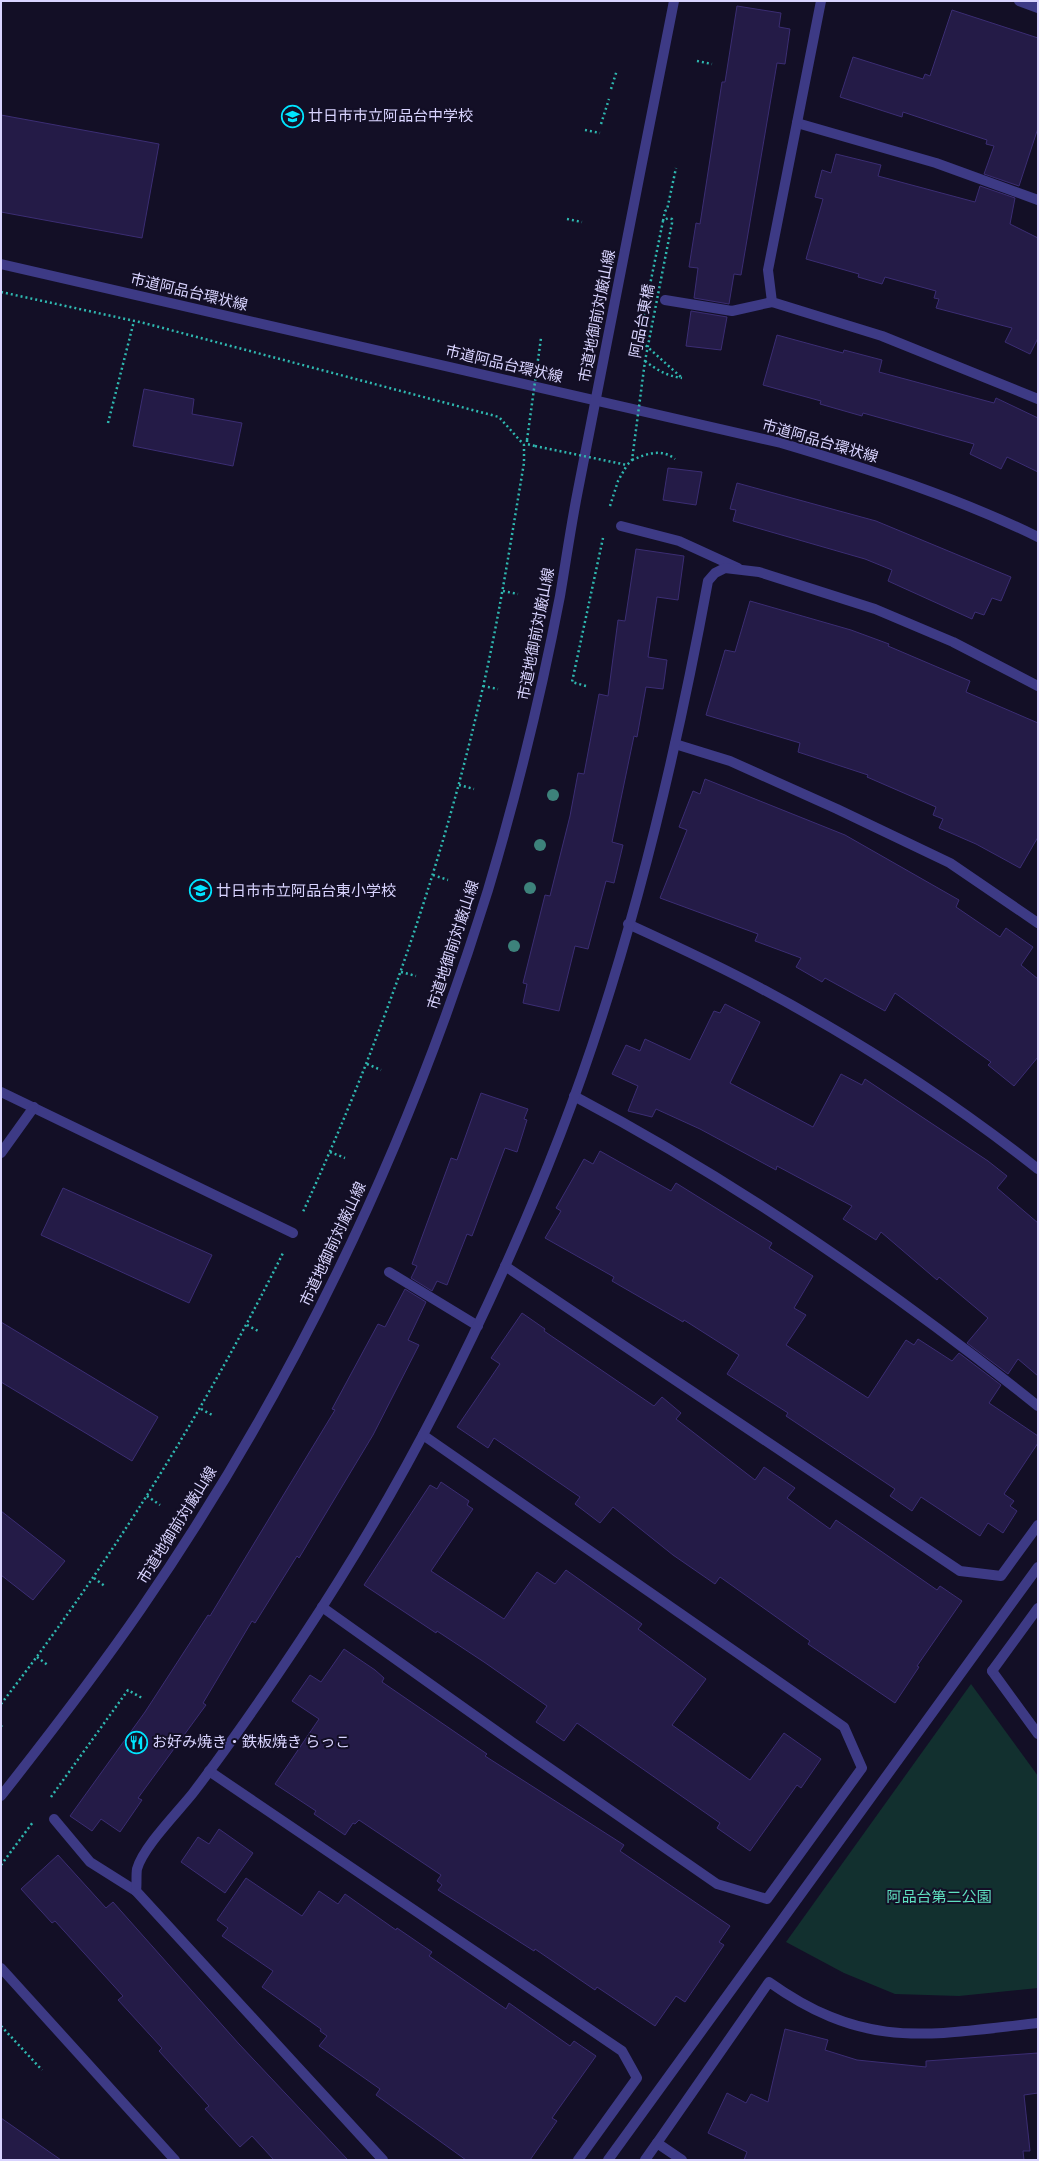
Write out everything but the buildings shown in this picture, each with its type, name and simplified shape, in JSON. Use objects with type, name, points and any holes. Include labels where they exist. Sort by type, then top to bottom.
[{"type":"street","name":"市道地御前対厳山線","points":[[1,1796],[115,1646],[161,1579],[213,1498],[259,1421],[312,1324],[360,1223],[396,1143],[445,1018],[487,892],[512,807],[534,720],[554,626],[595,400],[674,1]]},
{"type":"street","points":[[772,302],[768,270],[821,1]]},
{"type":"street","points":[[1019,1],[1038,8]]},
{"type":"street","points":[[797,123],[936,163],[1038,200]]},
{"type":"street","name":"市道阿品台環状線","points":[[1,264],[781,443],[844,461],[905,481],[966,505],[1038,537]]},
{"type":"street","points":[[665,300],[732,311],[772,302],[882,336],[1038,399]]},
{"type":"street","points":[[621,526],[679,541],[738,568]]},
{"type":"street","points":[[136,1891],[138,1868],[146,1852],[209,1771],[273,1681],[322,1607],[363,1540],[423,1435],[478,1326],[505,1266],[547,1167],[574,1096],[628,924],[675,744],[708,581],[715,573],[725,568],[738,568],[759,572],[875,609],[953,642],[1038,686]]},
{"type":"street","points":[[675,744],[730,762],[837,809],[950,863],[1038,922]]},
{"type":"street","points":[[628,924],[764,990],[863,1046],[958,1108],[1038,1169]]},
{"type":"street","points":[[1,1092],[293,1233]]},
{"type":"street","points":[[574,1096],[682,1158],[840,1259],[933,1324],[1038,1406]]},
{"type":"street","points":[[1,1153],[34,1107]]},
{"type":"street","points":[[505,1266],[960,1571],[1001,1576],[1038,1525]]},
{"type":"street","points":[[389,1272],[478,1326]]},
{"type":"street","points":[[322,1607],[512,1742],[717,1884],[767,1899],[862,1768],[844,1727],[423,1435]]},
{"type":"street","points":[[608,2160],[1038,1567]]},
{"type":"street","points":[[1038,1608],[992,1671],[1038,1734]]},
{"type":"street","points":[[209,1771],[622,2051],[637,2078],[578,2160]]},
{"type":"street","points":[[54,1820],[90,1862],[136,1891],[383,2160]]},
{"type":"street","points":[[1,1968],[175,2160]]},
{"type":"street","points":[[645,2160],[769,1982],[815,2011],[855,2026],[879,2032],[927,2035],[1038,2023]]},
{"type":"street","points":[[657,2143],[682,2160]]},
{"type":"path","points":[[697,61],[712,64]]},
{"type":"path","points":[[611,90],[617,70]]},
{"type":"path","points":[[601,124],[609,99]]},
{"type":"path","points":[[585,130],[600,134]]},
{"type":"path","points":[[663,221],[676,168]]},
{"type":"path","name":"阿品台東橋","points":[[632,460],[645,361],[672,223],[672,219],[668,218],[665,218],[663,221],[641,329],[642,342],[682,378],[670,377],[645,361]]},
{"type":"path","points":[[567,219],[582,222]]},
{"type":"path","points":[[1,292],[134,321],[499,417],[525,444],[628,465]]},
{"type":"path","points":[[108,423],[134,321]]},
{"type":"path","points":[[1,1704],[94,1578],[147,1496],[200,1408],[247,1325],[293,1233],[330,1152],[367,1064],[401,972],[433,876],[459,785],[483,686],[503,591],[524,464],[525,444],[527,440],[541,338]]},
{"type":"path","points":[[608,514],[614,490],[632,460],[657,452],[669,454],[675,459]]},
{"type":"path","points":[[586,686],[572,682],[603,537]]},
{"type":"path","points":[[503,591],[518,594]]},
{"type":"path","points":[[483,686],[498,689]]},
{"type":"path","points":[[459,785],[474,789]]},
{"type":"path","points":[[433,876],[448,880]]},
{"type":"path","points":[[401,972],[416,976]]},
{"type":"path","points":[[367,1064],[381,1070]]},
{"type":"path","points":[[330,1152],[345,1158]]},
{"type":"path","points":[[247,1325],[260,1332]]},
{"type":"path","points":[[200,1408],[214,1416]]},
{"type":"path","points":[[147,1496],[160,1505]]},
{"type":"path","points":[[94,1578],[106,1587]]},
{"type":"path","points":[[37,1657],[49,1666]]},
{"type":"path","points":[[48,1801],[128,1690],[142,1698]]},
{"type":"path","points":[[1,1865],[34,1820]]},
{"type":"path","points":[[1,2026],[42,2070]]},
{"type":"green space","name":"阿品台第二公園","points":[[971,1684],[1038,1776],[1038,1988],[959,1996],[895,1994],[844,1973],[786,1942]]},
{"type":"place","name":"廿日市市立阿品台中学校","points":[[292,116]]},
{"type":"place","name":"廿日市市立阿品台東小学校","points":[[201,891]]},
{"type":"place","name":"お好み焼き・鉄板焼き らっこ","points":[[136,1742]]}]
